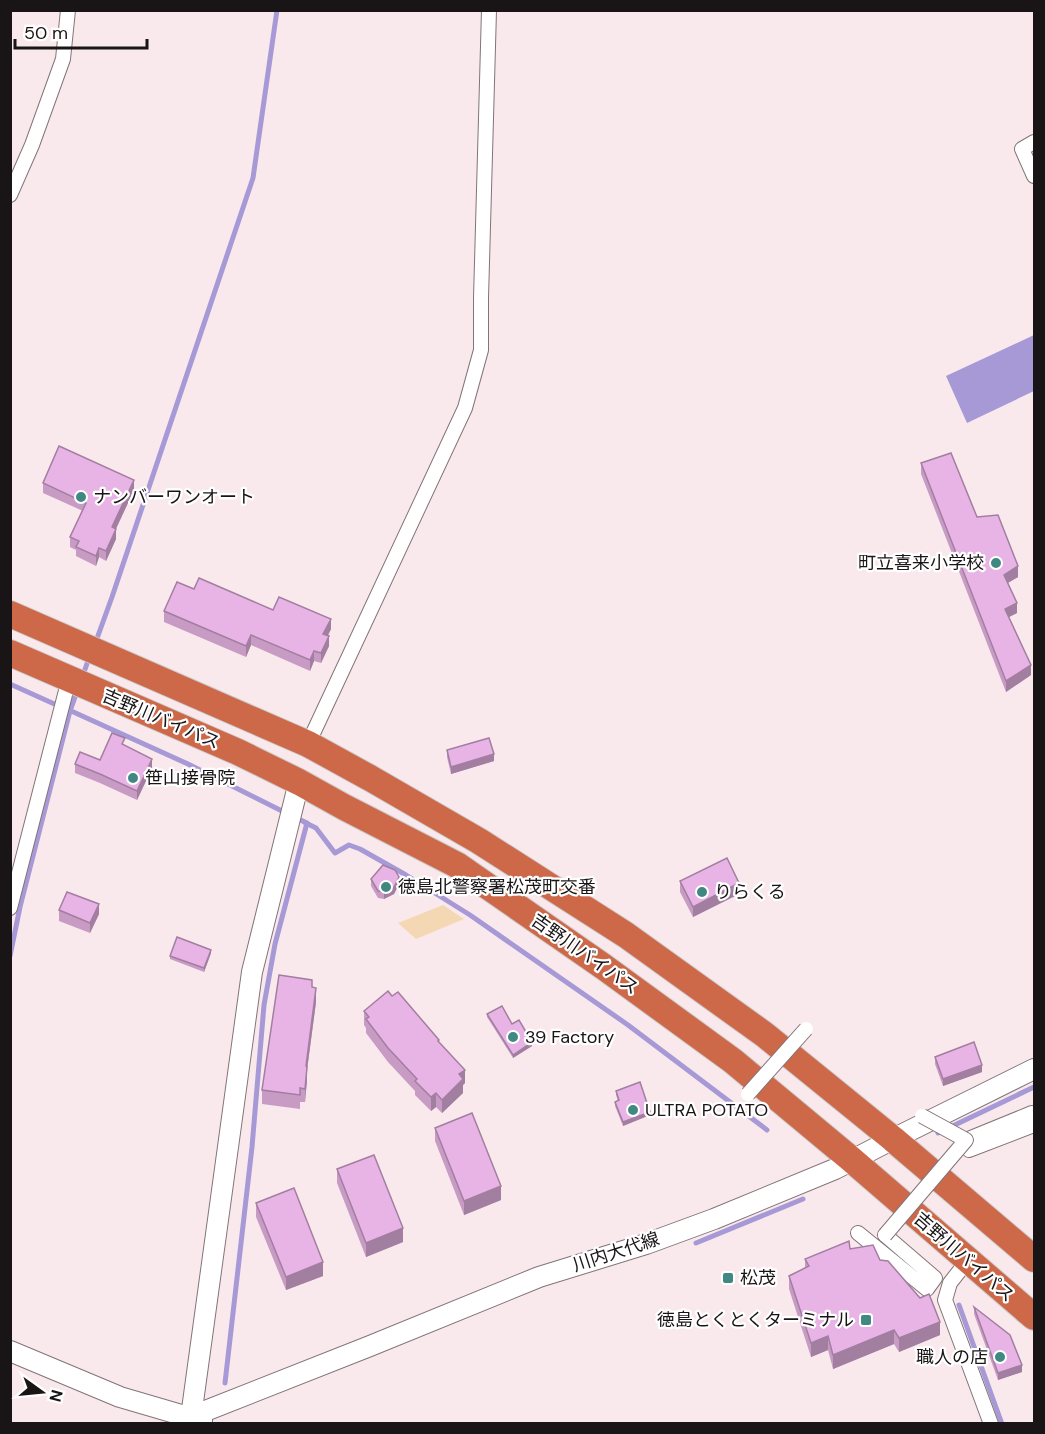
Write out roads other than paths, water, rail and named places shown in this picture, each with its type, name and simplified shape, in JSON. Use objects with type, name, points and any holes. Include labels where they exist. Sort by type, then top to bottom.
[{"type":"highway","name":"吉野川バイパス","points":[[10,614],[308,744],[479,841],[626,935],[765,1035],[1035,1259]]},
{"type":"highway","name":"吉野川バイパス","points":[[10,653],[238,752],[457,865],[604,967],[733,1061],[1035,1317]]},
{"type":"main road","points":[[10,1352],[120,1397],[196,1421],[252,972],[299,782]]},
{"type":"main road","name":"川内大代線","points":[[196,1421],[539,1277],[646,1244],[714,1219],[835,1169],[1035,1069]]},
{"type":"street","points":[[10,195],[32,145],[63,59],[68,10]]},
{"type":"street","points":[[308,744],[465,408],[481,350],[489,10]]},
{"type":"street","points":[[1035,142],[1022,149],[1035,176]]},
{"type":"street","points":[[10,908],[69,679]]},
{"type":"street","points":[[748,1094],[806,1029]]},
{"type":"street","points":[[858,1233],[927,1288],[935,1278],[885,1235],[968,1145],[922,1116]]},
{"type":"street","points":[[968,1260],[950,1283],[945,1300],[991,1424]]},
{"type":"waterway","points":[[95,644],[253,178],[277,10]]},
{"type":"waterway","points":[[82,678],[90,655]]},
{"type":"waterway","points":[[10,684],[61,707]]},
{"type":"waterway","points":[[10,956],[20,907],[70,711],[78,689]]},
{"type":"waterway","points":[[69,710],[188,764],[286,813]]},
{"type":"waterway","points":[[225,1383],[252,1147],[264,1005],[275,944],[307,823],[294,817]]},
{"type":"waterway","points":[[304,822],[316,828],[335,853],[349,845],[360,849],[470,915],[628,1025],[767,1130]]},
{"type":"waterway","points":[[938,1133],[1034,1087]]},
{"type":"waterway","points":[[696,1243],[803,1199]]},
{"type":"waterway","points":[[959,1305],[1002,1424]]},
{"type":"place","name":"ナンバーワンオート","points":[[81,497]]},
{"type":"place","name":"町立喜来小学校","points":[[996,563]]},
{"type":"place","name":"笹山接骨院","points":[[133,778]]},
{"type":"place","name":"徳島北警察署松茂町交番","points":[[386,887]]},
{"type":"place","name":"りらくる","points":[[702,892]]},
{"type":"place","name":"39 Factory","points":[[513,1037]]},
{"type":"place","name":"ULTRA POTATO","points":[[633,1110]]},
{"type":"place","name":"松茂","points":[[728,1278]]},
{"type":"place","name":"徳島とくとくターミナル","points":[[866,1320]]},
{"type":"place","name":"職人の店","points":[[1000,1357]]}]
